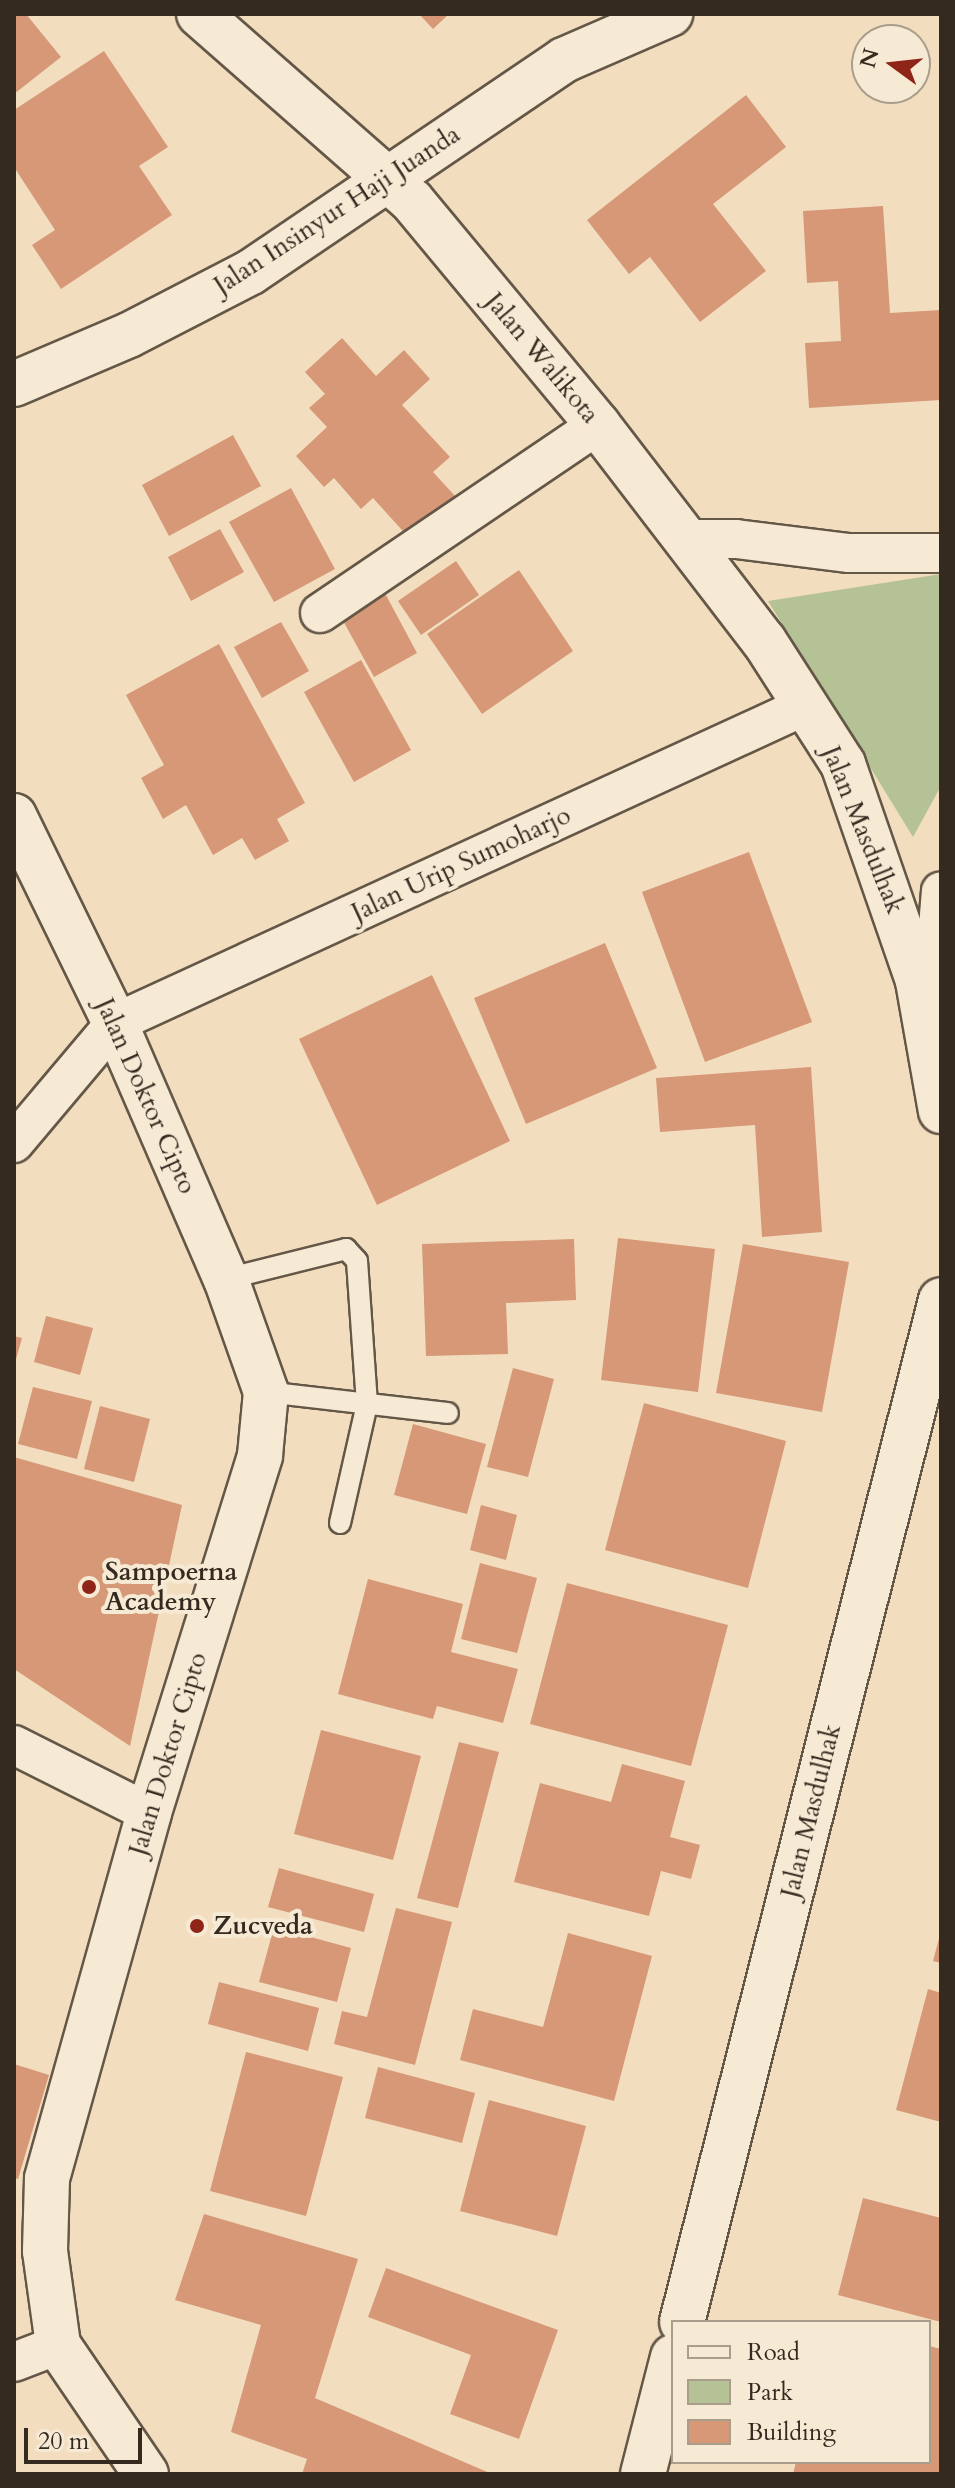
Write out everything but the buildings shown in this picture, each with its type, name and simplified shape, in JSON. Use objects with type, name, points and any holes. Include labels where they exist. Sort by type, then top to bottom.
[{"type":"street","name":"Jalan Walikota","points":[[199,14],[389,177],[690,539]]},
{"type":"street","name":"Jalan Insinyur Haji Juanda","points":[[564,60],[609,14]]},
{"type":"street","name":"Jalan Insinyur Haji Juanda","points":[[14,384],[129,335],[251,272],[564,60],[670,14]]},
{"type":"street","points":[[320,613],[598,425]]},
{"type":"street","points":[[690,539],[736,539],[849,553],[941,553]]},
{"type":"street","name":"Jalan Masdulhak","points":[[690,539],[807,705],[843,764],[902,928],[929,1032],[941,1111]]},
{"type":"street","name":"Jalan Urip Sumoharjo","points":[[115,1023],[807,705]]},
{"type":"street","name":"Jalan Doktor Cipto","points":[[14,816],[115,1023],[226,1279],[266,1392],[260,1456],[149,1813],[47,2179],[45,2251],[58,2345],[145,2474]]},
{"type":"street","points":[[929,1032],[941,891]]},
{"type":"street","points":[[14,1143],[115,1023]]},
{"type":"street","name":"Jalan Masdulhak","points":[[683,2320],[941,1300]]},
{"type":"street","points":[[14,1745],[149,1813]]},
{"type":"street","points":[[14,2362],[58,2345]]},
{"type":"street","points":[[643,2474],[671,2365]]},
{"type":"lane","points":[[226,1279],[346,1249],[352,1253],[363,1296],[367,1404],[340,1523]]},
{"type":"lane","points":[[266,1392],[448,1413]]},
{"type":"green space","points":[[941,574],[941,786],[913,837],[768,601]]},
{"type":"place","name":"Sampoerna Academy","points":[[89,1587]]},
{"type":"place","name":"Zucveda","points":[[197,1926]]}]
